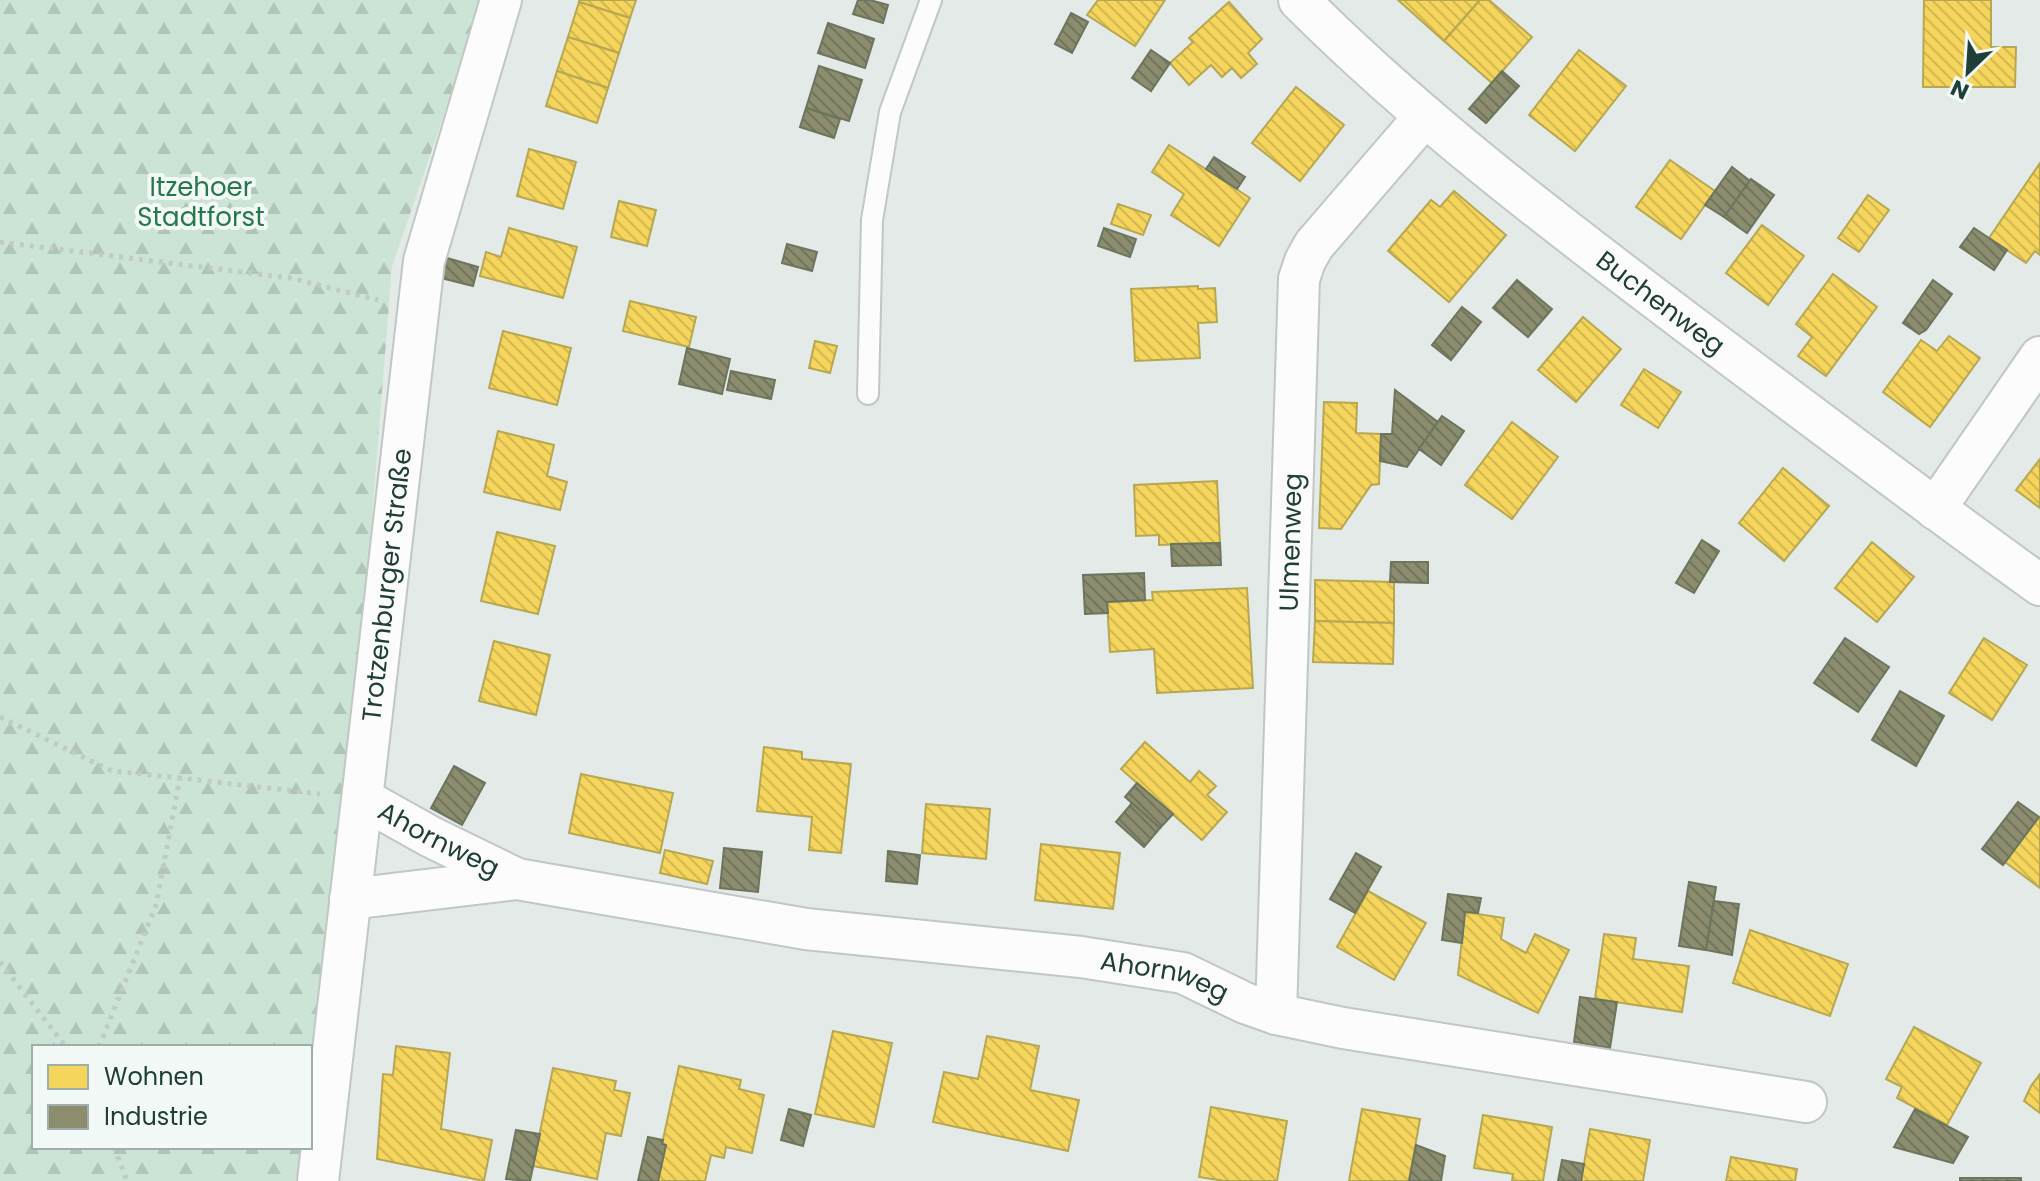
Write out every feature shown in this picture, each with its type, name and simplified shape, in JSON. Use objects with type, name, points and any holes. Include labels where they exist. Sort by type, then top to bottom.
[{"type":"street","name":"Trotzenburger Straße","points":[[318,1181],[424,261],[501,0]]},
{"type":"street","name":"Buchenweg","points":[[1299,0],[1392,88],[1568,233],[2040,585]]},
{"type":"street","name":"Ulmenweg","points":[[1276,1014],[1299,279],[1314,245],[1425,116]]},
{"type":"street","points":[[1935,509],[2040,357]]},
{"type":"street","name":"Ahornweg","points":[[363,799],[517,879],[806,929],[1081,957],[1183,973],[1245,1003],[1276,1014],[1358,1031],[1806,1102]]},
{"type":"street","name":"Ahornweg","points":[[350,899],[517,879]]},
{"type":"lane","points":[[868,394],[872,220],[890,112],[931,0]]},
{"type":"path","points":[[0,242],[290,278],[418,311]]},
{"type":"path","points":[[0,717],[112,771],[363,799]]},
{"type":"path","points":[[100,1045],[156,905],[180,778]]},
{"type":"path","points":[[0,962],[64,1045]]},
{"type":"path","points":[[115,1149],[127,1181]]},
{"type":"green space","name":"Itzehoer Stadtforst","points":[[0,0],[483,0],[392,267],[368,567],[312,1131],[312,1045],[32,1045],[32,1149],[310,1149],[307,1181],[0,1181]]},
{"type":"building: Wohnen","points":[[579,0],[636,0],[630,18]]},
{"type":"building: Wohnen","points":[[1098,0],[1165,0],[1135,46],[1087,15]]},
{"type":"building: Wohnen","points":[[1398,0],[1480,0],[1444,41]]},
{"type":"building: Wohnen","points":[[1480,0],[1489,0],[1532,37],[1492,83],[1444,41]]},
{"type":"building: Wohnen","points":[[1924,0],[1991,0],[1991,47],[2016,47],[2015,87],[1923,87]]},
{"type":"building: Wohnen","points":[[579,2],[630,18],[619,53],[568,37]]},
{"type":"building: Wohnen","points":[[1229,2],[1262,39],[1248,53],[1257,64],[1241,78],[1232,68],[1222,77],[1211,65],[1189,85],[1170,63],[1193,42],[1189,38]]},
{"type":"building: Wohnen","points":[[568,37],[619,53],[608,88],[557,71]]},
{"type":"building: Wohnen","points":[[1579,50],[1626,86],[1575,151],[1529,115]]},
{"type":"building: Wohnen","points":[[557,71],[608,88],[597,123],[546,106]]},
{"type":"building: Wohnen","points":[[1296,87],[1344,125],[1300,181],[1252,143]]},
{"type":"building: Wohnen","points":[[1169,145],[1250,198],[1219,246],[1171,215],[1184,194],[1152,172]]},
{"type":"building: Wohnen","points":[[529,149],[576,162],[563,209],[517,196]]},
{"type":"building: Wohnen","points":[[1670,160],[1715,191],[1681,239],[1636,207]]},
{"type":"building: Wohnen","points":[[2040,163],[2040,255],[2035,251],[2026,263],[1989,238]]},
{"type":"building: Wohnen","points":[[1454,191],[1506,235],[1449,302],[1388,251],[1431,200],[1440,207]]},
{"type":"building: Wohnen","points":[[1868,195],[1889,210],[1859,252],[1838,238]]},
{"type":"building: Wohnen","points":[[619,201],[656,210],[647,246],[611,237]]},
{"type":"building: Wohnen","points":[[1118,204],[1151,215],[1143,235],[1111,224]]},
{"type":"building: Wohnen","points":[[1762,225],[1804,256],[1768,305],[1726,273]]},
{"type":"building: Wohnen","points":[[509,228],[577,247],[563,298],[480,276],[486,252],[501,257]]},
{"type":"building: Wohnen","points":[[1833,274],[1877,307],[1826,376],[1798,356],[1812,337],[1796,324]]},
{"type":"building: Wohnen","points":[[1198,286],[1198,289],[1215,288],[1217,322],[1198,323],[1200,358],[1135,361],[1131,289]]},
{"type":"building: Wohnen","points":[[630,301],[696,317],[689,347],[623,331]]},
{"type":"building: Wohnen","points":[[1583,317],[1621,349],[1576,402],[1538,370]]},
{"type":"building: Wohnen","points":[[503,331],[571,348],[557,405],[489,388]]},
{"type":"building: Wohnen","points":[[1949,336],[1980,358],[1930,427],[1883,392],[1921,340],[1937,351]]},
{"type":"building: Wohnen","points":[[815,341],[837,346],[830,373],[809,368]]},
{"type":"building: Wohnen","points":[[1644,369],[1681,392],[1658,428],[1621,405]]},
{"type":"building: Wohnen","points":[[1324,402],[1357,403],[1356,433],[1381,434],[1379,484],[1371,485],[1341,529],[1319,528]]},
{"type":"building: Wohnen","points":[[1512,422],[1558,457],[1512,519],[1465,485]]},
{"type":"building: Wohnen","points":[[498,431],[554,445],[547,476],[567,482],[560,510],[484,492]]},
{"type":"building: Wohnen","points":[[2040,459],[2040,508],[2016,490]]},
{"type":"building: Wohnen","points":[[1783,468],[1829,506],[1784,561],[1739,523]]},
{"type":"building: Wohnen","points":[[1217,481],[1220,543],[1159,545],[1159,535],[1136,536],[1134,485]]},
{"type":"building: Wohnen","points":[[497,532],[555,546],[538,614],[481,601]]},
{"type":"building: Wohnen","points":[[1872,542],[1914,577],[1877,622],[1835,588]]},
{"type":"building: Wohnen","points":[[1315,580],[1394,582],[1394,623],[1315,621]]},
{"type":"building: Wohnen","points":[[1247,588],[1253,688],[1157,693],[1154,649],[1110,652],[1107,602],[1153,600],[1152,592]]},
{"type":"building: Wohnen","points":[[1315,621],[1394,623],[1393,664],[1313,662]]},
{"type":"building: Wohnen","points":[[1984,638],[2027,665],[1992,720],[1949,693]]},
{"type":"building: Wohnen","points":[[494,641],[550,655],[536,715],[479,701]]},
{"type":"building: Wohnen","points":[[1145,742],[1190,782],[1199,771],[1216,786],[1207,795],[1227,812],[1202,840],[1121,769]]},
{"type":"building: Wohnen","points":[[764,747],[802,752],[802,759],[851,764],[841,853],[809,850],[812,817],[757,811]]},
{"type":"building: Wohnen","points":[[581,774],[673,793],[660,853],[569,833]]},
{"type":"building: Wohnen","points":[[926,804],[990,809],[986,859],[922,853]]},
{"type":"building: Wohnen","points":[[2040,818],[2040,888],[2005,862]]},
{"type":"building: Wohnen","points":[[1041,844],[1120,853],[1113,909],[1035,900]]},
{"type":"building: Wohnen","points":[[665,850],[713,861],[707,884],[660,873]]},
{"type":"building: Wohnen","points":[[1368,891],[1426,923],[1394,980],[1337,947]]},
{"type":"building: Wohnen","points":[[1465,912],[1504,918],[1501,939],[1526,953],[1535,934],[1569,950],[1538,1013],[1458,975]]},
{"type":"building: Wohnen","points":[[1750,930],[1848,964],[1830,1016],[1733,983]]},
{"type":"building: Wohnen","points":[[1604,934],[1636,938],[1633,959],[1689,966],[1682,1012],[1595,999]]},
{"type":"building: Wohnen","points":[[1914,1027],[1981,1063],[1947,1125],[1897,1098],[1902,1087],[1886,1079]]},
{"type":"building: Wohnen","points":[[833,1031],[892,1043],[874,1127],[815,1114]]},
{"type":"building: Wohnen","points":[[987,1036],[1039,1046],[1030,1090],[1079,1100],[1068,1151],[933,1122],[944,1072],[978,1079]]},
{"type":"building: Wohnen","points":[[396,1046],[450,1053],[441,1129],[492,1140],[484,1181],[377,1159],[383,1074],[393,1075]]},
{"type":"building: Wohnen","points":[[679,1066],[741,1080],[739,1089],[764,1095],[752,1153],[726,1147],[724,1158],[711,1155],[705,1181],[658,1181],[666,1145],[662,1144]]},
{"type":"building: Wohnen","points":[[553,1068],[616,1081],[614,1090],[630,1093],[621,1136],[606,1133],[597,1179],[533,1166]]},
{"type":"building: Wohnen","points":[[2040,1074],[2040,1113],[2024,1101]]},
{"type":"building: Wohnen","points":[[1211,1107],[1287,1121],[1277,1181],[1225,1181],[1199,1177]]},
{"type":"building: Wohnen","points":[[1362,1109],[1420,1119],[1409,1181],[1349,1181]]},
{"type":"building: Wohnen","points":[[1483,1115],[1552,1127],[1543,1181],[1512,1181],[1513,1174],[1474,1168]]},
{"type":"building: Wohnen","points":[[1590,1129],[1650,1140],[1643,1181],[1581,1181]]},
{"type":"building: Wohnen","points":[[1731,1157],[1797,1169],[1795,1181],[1726,1181]]},
{"type":"building: Industrie","points":[[858,0],[888,5],[883,23],[853,14]]},
{"type":"building: Industrie","points":[[1071,13],[1088,22],[1072,53],[1055,44]]},
{"type":"building: Industrie","points":[[828,23],[874,39],[865,68],[818,53]]},
{"type":"building: Industrie","points":[[1151,50],[1170,63],[1151,91],[1132,78]]},
{"type":"building: Industrie","points":[[819,66],[862,80],[849,121],[806,108]]},
{"type":"building: Industrie","points":[[1502,71],[1519,86],[1486,123],[1469,109]]},
{"type":"building: Industrie","points":[[806,108],[840,119],[834,138],[800,127]]},
{"type":"building: Industrie","points":[[1214,157],[1245,177],[1237,189],[1206,169]]},
{"type":"building: Industrie","points":[[1732,167],[1750,181],[1724,217],[1705,205]]},
{"type":"building: Industrie","points":[[1751,179],[1774,195],[1747,233],[1724,217]]},
{"type":"building: Industrie","points":[[1104,228],[1136,239],[1130,257],[1098,246]]},
{"type":"building: Industrie","points":[[1974,228],[2007,250],[1994,270],[1960,247]]},
{"type":"building: Industrie","points":[[787,244],[817,252],[812,271],[782,263]]},
{"type":"building: Industrie","points":[[447,258],[478,267],[473,286],[441,278]]},
{"type":"building: Industrie","points":[[1517,280],[1552,309],[1528,337],[1493,308]]},
{"type":"building: Industrie","points":[[1933,280],[1952,294],[1926,330],[1919,334],[1903,323]]},
{"type":"building: Industrie","points":[[1462,307],[1481,322],[1451,360],[1432,345]]},
{"type":"building: Industrie","points":[[687,348],[730,359],[722,394],[679,384]]},
{"type":"building: Industrie","points":[[731,371],[775,380],[771,399],[727,390]]},
{"type":"building: Industrie","points":[[1395,390],[1438,422],[1407,467],[1380,461],[1381,434],[1392,434]]},
{"type":"building: Industrie","points":[[1442,416],[1464,431],[1441,465],[1419,449]]},
{"type":"building: Industrie","points":[[1702,540],[1719,551],[1694,593],[1676,583]]},
{"type":"building: Industrie","points":[[1220,543],[1221,565],[1172,566],[1171,544]]},
{"type":"building: Industrie","points":[[1391,562],[1428,562],[1428,583],[1390,582]]},
{"type":"building: Industrie","points":[[1144,573],[1145,600],[1107,602],[1108,613],[1085,614],[1083,575]]},
{"type":"building: Industrie","points":[[1845,638],[1889,667],[1858,712],[1814,683]]},
{"type":"building: Industrie","points":[[1900,691],[1944,716],[1916,766],[1872,740]]},
{"type":"building: Industrie","points":[[454,766],[485,783],[462,825],[431,808]]},
{"type":"building: Industrie","points":[[1137,783],[1173,814],[1160,828],[1125,797]]},
{"type":"building: Industrie","points":[[2018,802],[2039,817],[2003,865],[1982,849]]},
{"type":"building: Industrie","points":[[1132,803],[1160,828],[1144,847],[1116,822]]},
{"type":"building: Industrie","points":[[724,848],[762,852],[758,892],[720,888]]},
{"type":"building: Industrie","points":[[888,851],[920,855],[917,884],[886,881]]},
{"type":"building: Industrie","points":[[1356,853],[1381,867],[1355,913],[1330,899]]},
{"type":"building: Industrie","points":[[1689,882],[1716,887],[1706,950],[1679,946]]},
{"type":"building: Industrie","points":[[1448,894],[1481,898],[1478,913],[1465,912],[1462,943],[1442,940]]},
{"type":"building: Industrie","points":[[1714,901],[1739,904],[1732,955],[1706,950]]},
{"type":"building: Industrie","points":[[1580,997],[1617,1002],[1610,1048],[1574,1042]]},
{"type":"building: Industrie","points":[[789,1109],[811,1115],[803,1146],[781,1140]]},
{"type":"building: Industrie","points":[[1915,1109],[1968,1137],[1953,1163],[1894,1147]]},
{"type":"building: Industrie","points":[[516,1130],[540,1134],[530,1181],[506,1179]]},
{"type":"building: Industrie","points":[[648,1137],[663,1140],[662,1144],[666,1145],[658,1181],[638,1181]]},
{"type":"building: Industrie","points":[[1416,1145],[1445,1156],[1441,1181],[1409,1181]]},
{"type":"building: Industrie","points":[[1562,1160],[1584,1164],[1581,1181],[1558,1181]]},
{"type":"building: Industrie","points":[[1960,1178],[2021,1178],[2021,1181],[1960,1181]]}]
